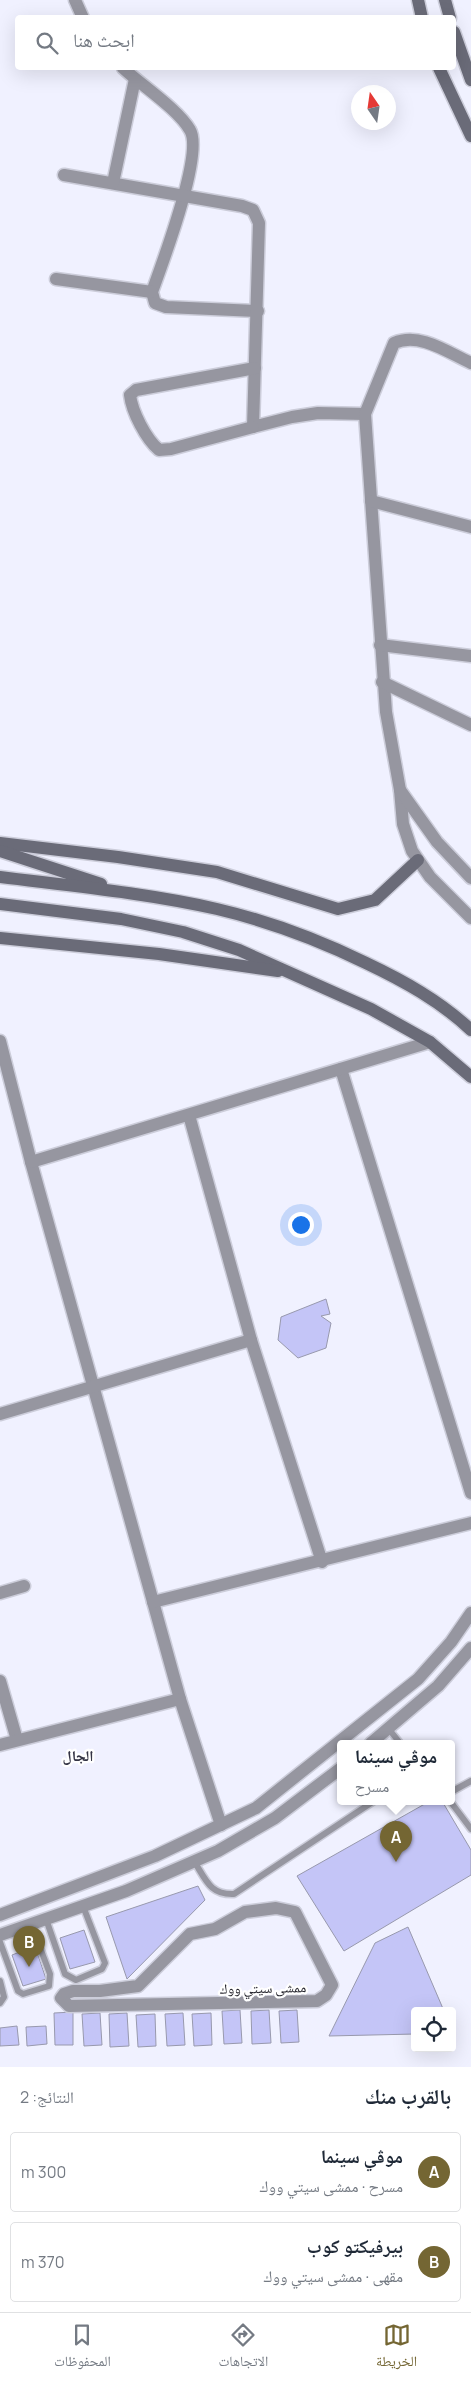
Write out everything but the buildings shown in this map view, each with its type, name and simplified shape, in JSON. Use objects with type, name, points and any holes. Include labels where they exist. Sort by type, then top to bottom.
[{"type":"street","points":[[75,0],[82,15]]},
{"type":"street","points":[[418,0],[421,15]]},
{"type":"street","points":[[445,0],[449,15]]},
{"type":"street","points":[[456,38],[471,80]]},
{"type":"street","points":[[125,70],[184,121],[192,132],[194,145],[184,196],[152,292],[155,303],[166,307],[258,310]]},
{"type":"street","points":[[440,70],[471,136]]},
{"type":"street","points":[[113,183],[134,78]]},
{"type":"street","points":[[64,175],[242,206],[253,210],[259,223],[258,310],[253,427]]},
{"type":"street","points":[[56,279],[152,292]]},
{"type":"street","points":[[471,363],[418,339],[405,339],[394,343],[365,414],[382,682],[400,790],[402,824],[412,851],[430,877],[471,918]]},
{"type":"street","points":[[255,368],[136,390],[130,395],[135,412],[153,445],[159,450],[171,449],[292,417],[318,413],[365,414]]},
{"type":"street","points":[[371,501],[471,527]]},
{"type":"street","points":[[380,645],[471,656]]},
{"type":"street","points":[[382,682],[471,725]]},
{"type":"street","points":[[400,790],[437,842],[471,878]]},
{"type":"street","points":[[0,843],[118,857],[217,872],[338,910],[374,900],[418,860]]},
{"type":"street","points":[[0,852],[129,894]]},
{"type":"street","points":[[0,877],[129,894],[218,910],[279,927],[340,950],[402,980],[454,1014],[471,1030]]},
{"type":"street","points":[[0,904],[121,919],[183,932],[239,950],[371,1009],[430,1042],[471,1077]]},
{"type":"street","points":[[0,938],[159,954],[296,974]]},
{"type":"street","points":[[0,1040],[31,1162],[153,1602],[180,1698],[221,1826]]},
{"type":"street","points":[[31,1162],[430,1042]]},
{"type":"street","points":[[341,1069],[471,1493]]},
{"type":"street","points":[[190,1115],[251,1340],[322,1562]]},
{"type":"street","points":[[0,1414],[251,1340]]},
{"type":"street","points":[[153,1602],[322,1562],[471,1523]]},
{"type":"street","points":[[0,1592],[24,1586]]},
{"type":"street","points":[[343,1740],[418,1679],[435,1661],[471,1614]]},
{"type":"street","points":[[374,1740],[438,1686],[471,1648]]},
{"type":"street","points":[[0,1682],[17,1740]]},
{"type":"street","points":[[0,1745],[180,1698]]},
{"type":"street","points":[[0,1915],[155,1856],[221,1826],[256,1808],[337,1745]]},
{"type":"street","points":[[0,1935],[126,1891],[218,1851],[275,1818],[337,1771]]},
{"type":"street","name":"ممشى سيتي ووك","points":[[276,1908],[295,1912],[332,1985],[326,1995],[317,2001],[304,2003],[69,2006],[61,1998],[64,1994],[73,1991],[100,1991],[138,1986],[190,1934],[214,1929],[245,1912],[276,1908]]},
{"type":"lane","points":[[388,1728],[398,1740]]},
{"type":"lane","points":[[455,1790],[471,1781]]},
{"type":"lane","points":[[194,1861],[213,1890],[223,1895],[234,1894],[368,1805]]},
{"type":"lane","points":[[453,1805],[471,1829]]},
{"type":"lane","points":[[46,1919],[65,1974],[76,1980],[102,1969],[105,1964],[83,1906]]},
{"type":"lane","points":[[0,1942],[18,1991],[22,1994],[49,1986],[50,1974],[31,1924]]},
{"type":"lane","points":[[0,1981],[4,1997],[0,2003]]},
{"type":"place","name":"موڤي سينما","points":[[396,1862]]},
{"type":"place","name":"بيرفيكتو كوب","points":[[29,1967]]},
{"type":"district","name":"الجال","points":[[78,1756]]}]
